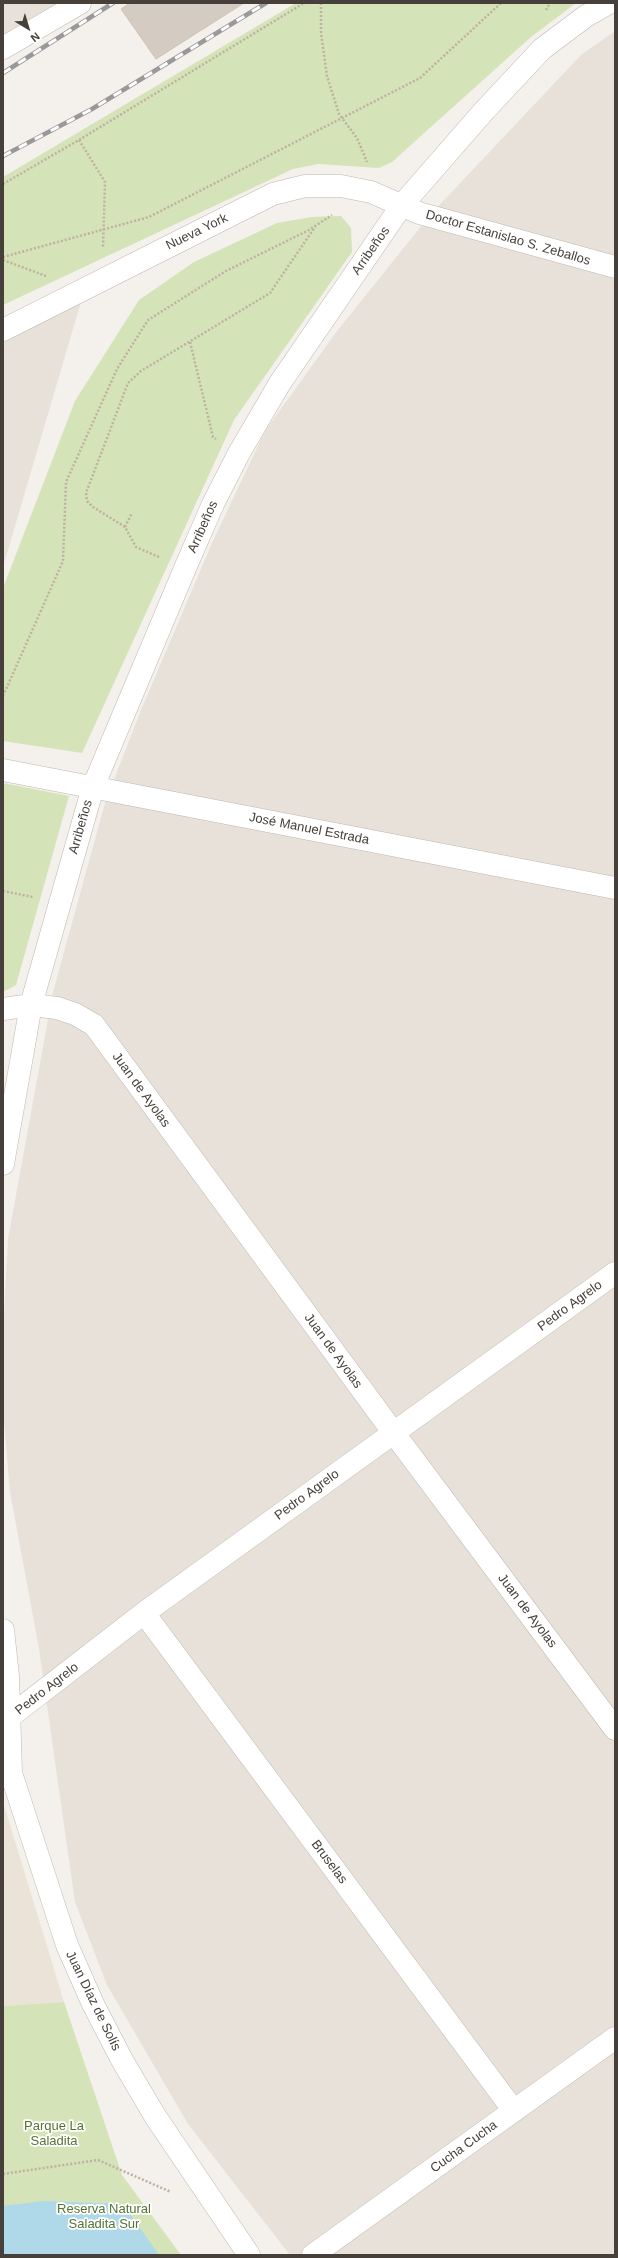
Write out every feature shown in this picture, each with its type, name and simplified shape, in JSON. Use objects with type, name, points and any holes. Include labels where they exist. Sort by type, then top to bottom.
[{"type":"street","points":[[3,48],[80,3]]},
{"type":"street","name":"Arribeños","points":[[3,1164],[31,1005],[93,787],[213,504],[258,416],[402,205],[484,111],[542,49],[586,16],[609,3]]},
{"type":"street","name":"Nueva York","points":[[3,330],[273,194],[305,186],[341,186],[371,192],[402,205]]},
{"type":"street","name":"Doctor Estanislao S. Zeballos","points":[[402,205],[419,213],[615,267]]},
{"type":"street","name":"José Manuel Estrada","points":[[3,770],[615,888]]},
{"type":"street","name":"Juan de Ayolas","points":[[3,1009],[31,1005],[57,1008],[75,1014],[94,1025],[393,1432],[615,1728]]},
{"type":"street","name":"Pedro Agrelo","points":[[7,1720],[144,1614],[393,1432],[615,1273]]},
{"type":"street","name":"Bruselas","points":[[144,1614],[514,2111]]},
{"type":"street","points":[[3,1630],[7,1720]]},
{"type":"street","name":"Juan Díaz de Solís","points":[[7,1720],[11,1772],[16,1792],[66,1945],[93,2004],[155,2116],[249,2255]]},
{"type":"street","name":"Cucha Cucha","points":[[313,2255],[615,2038]]},
{"type":"path","points":[[3,184],[79,140],[304,3]]},
{"type":"path","points":[[3,696],[63,561],[66,482],[117,369],[148,320],[226,271],[316,225],[371,192],[371,178],[363,151],[342,118],[328,76],[320,33],[321,3]]},
{"type":"path","points":[[3,258],[149,216],[342,118],[420,78],[501,3]]},
{"type":"path","points":[[79,140],[105,182],[103,279]]},
{"type":"path","points":[[186,566],[136,547],[125,527],[93,507],[87,501],[86,493],[128,383],[141,371],[270,293],[316,225]]},
{"type":"path","points":[[3,258],[80,290]]},
{"type":"path","points":[[190,342],[213,437],[239,453]]},
{"type":"path","points":[[125,527],[132,513]]},
{"type":"path","points":[[3,2174],[98,2160],[174,2193]]},
{"type":"shaded area","points":[[3,3],[65,3],[3,41]]},
{"type":"shaded area","points":[[615,31],[615,2255],[290,2255],[188,2124],[107,1985],[75,1902],[39,1649],[10,1492],[3,1410],[3,1332],[8,1239],[53,992],[105,803],[141,710],[212,543],[265,431],[337,331],[430,215],[581,55]]},
{"type":"shaded area","points":[[83,295],[3,567],[3,327]]},
{"type":"shaded area","points":[[3,1802],[64,2002],[3,2006]]},
{"type":"green space","points":[[296,3],[576,3],[531,37],[392,162],[379,168],[318,164],[293,169],[3,305],[3,177]]},
{"type":"green space","points":[[341,216],[351,228],[352,252],[234,420],[82,753],[3,741],[3,588],[75,401],[139,300],[194,262],[277,223],[312,217]]},
{"type":"green space","points":[[3,783],[69,796],[16,985],[3,992]]},
{"type":"green space","name":"Parque La Saladita","points":[[64,2002],[122,2175],[181,2255],[3,2255],[3,2006]]},
{"type":"water","name":"Reserva Natural Saladita Sur","points":[[44,2201],[123,2204],[159,2255],[3,2255],[3,2206]]},
{"type":"building","points":[[130,3],[244,3],[156,59],[121,9]]},
{"type":"railway","points":[[3,73],[113,3]]},
{"type":"railway","points":[[3,156],[92,109],[266,3]]}]
